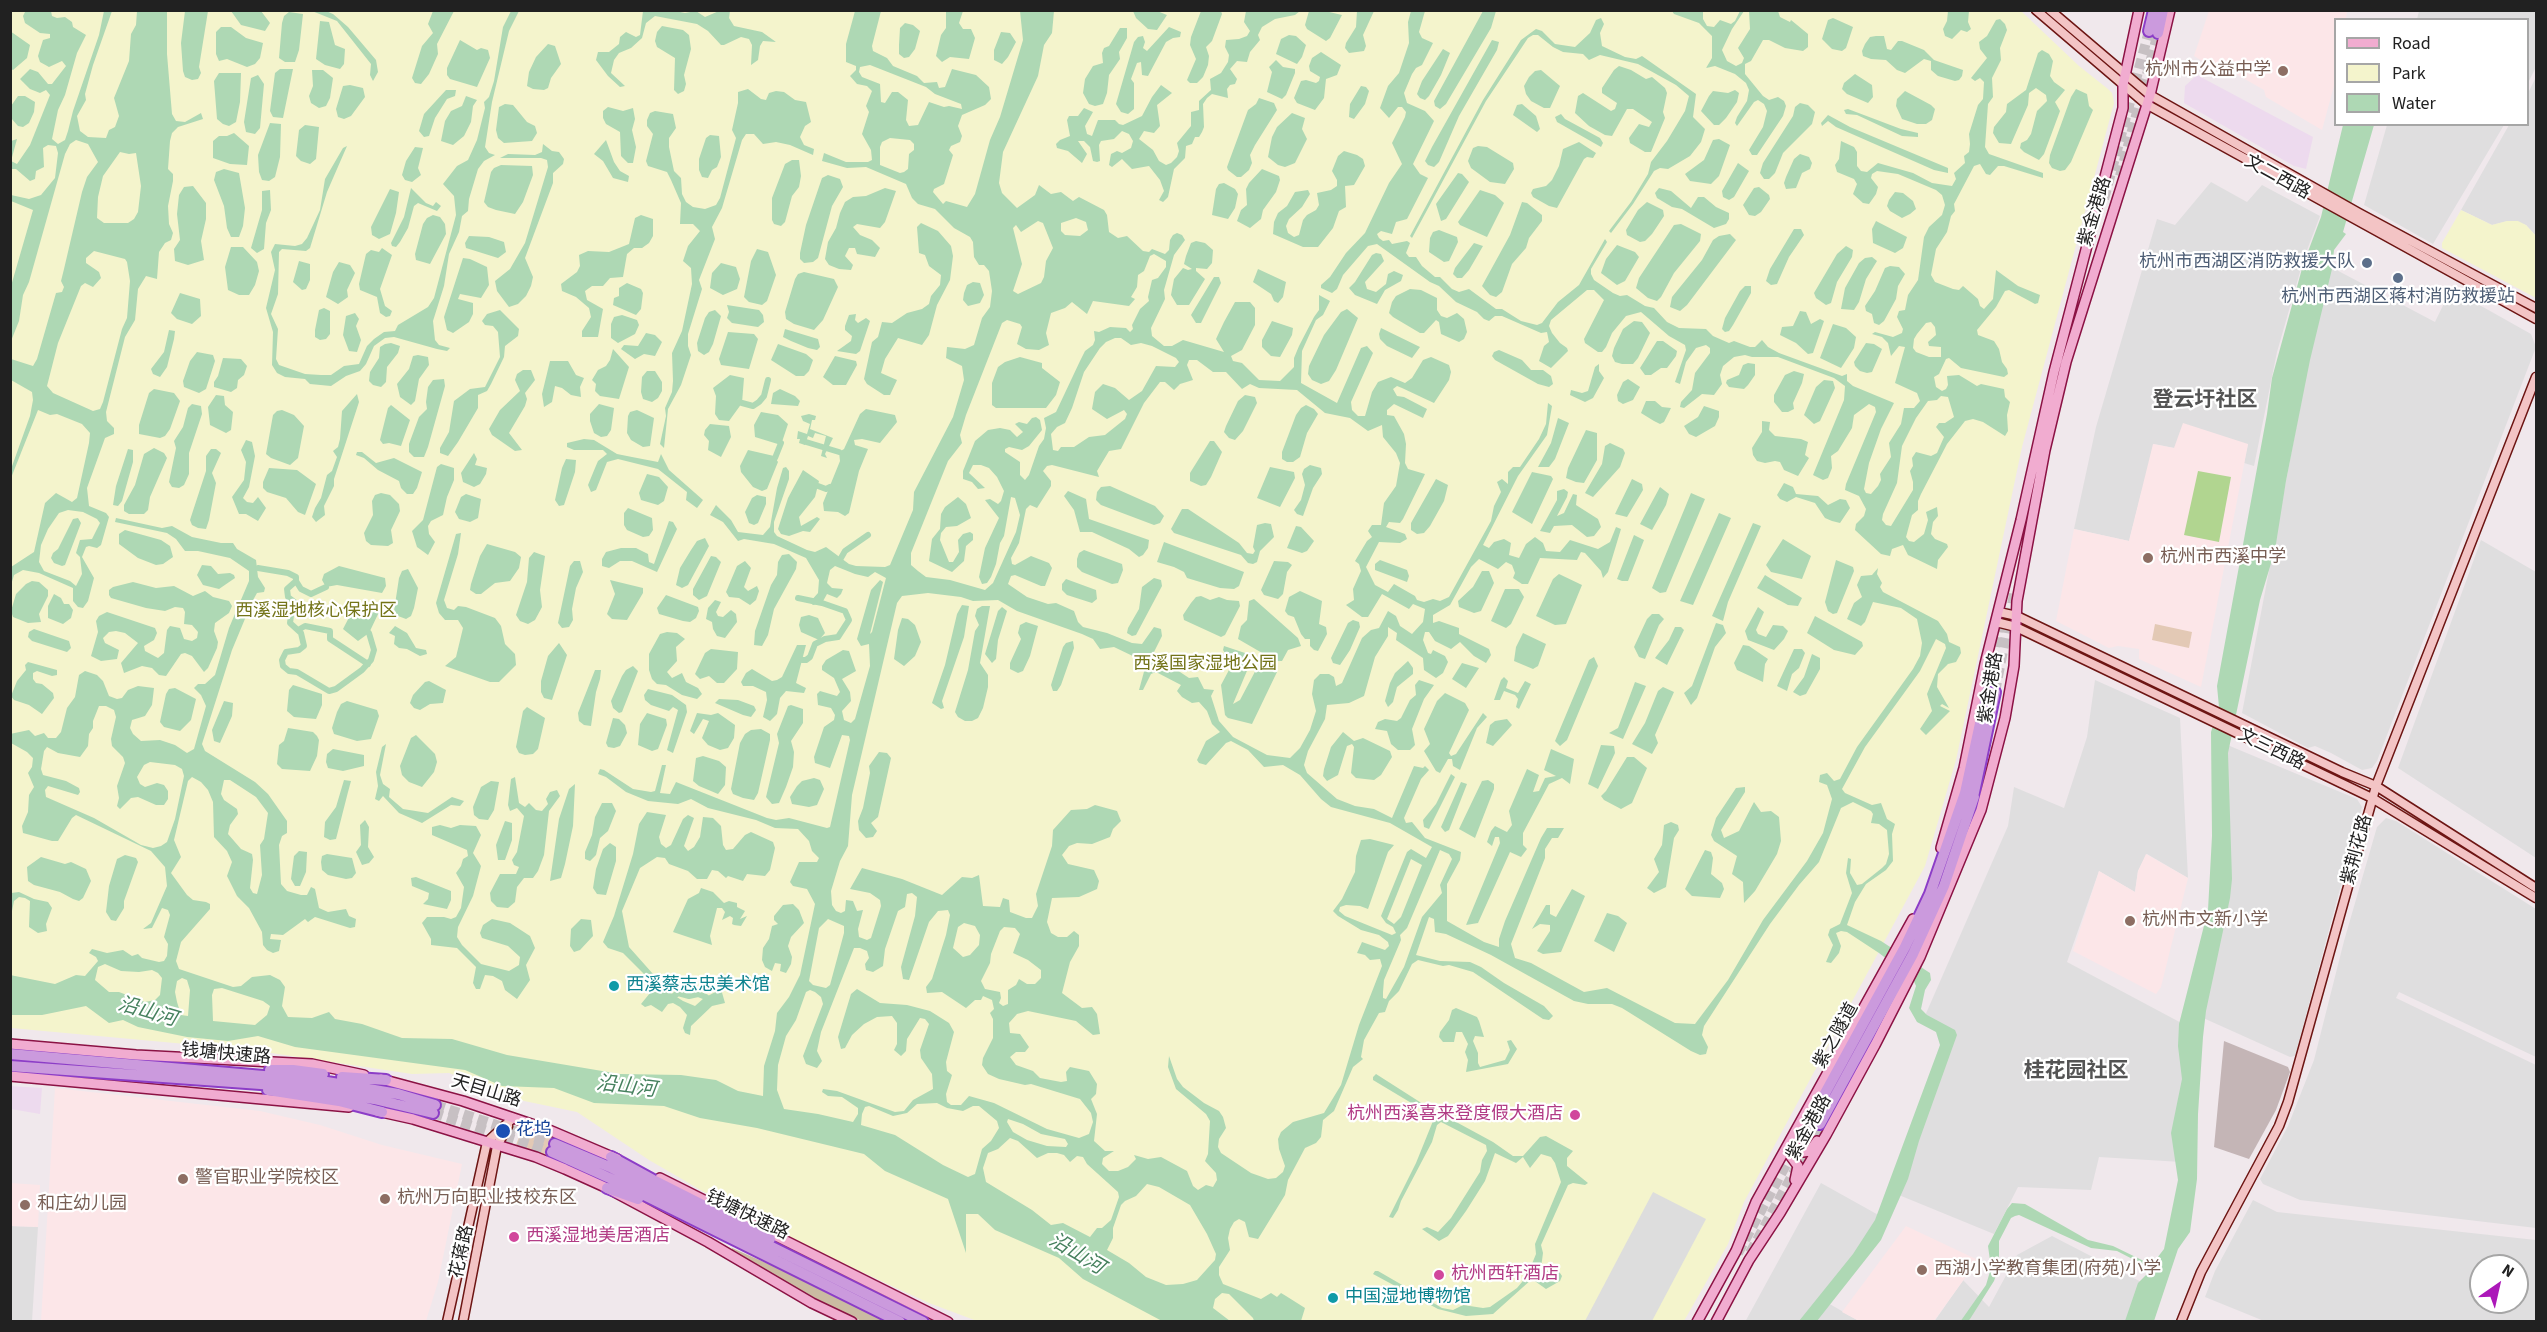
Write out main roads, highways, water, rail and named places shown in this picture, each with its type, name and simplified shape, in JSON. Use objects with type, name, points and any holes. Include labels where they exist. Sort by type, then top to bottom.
[{"type":"highway","points":[[2154,10],[2153,32],[2163,10]]},
{"type":"highway","points":[[1954,878],[1991,692]]},
{"type":"highway","points":[[1935,870],[1969,795]]},
{"type":"highway","name":"紫金港路","points":[[1906,976],[1909,951],[1944,886],[1969,795]]},
{"type":"highway","points":[[1909,951],[1918,908]]},
{"type":"highway","points":[[1909,951],[1937,918]]},
{"type":"highway","name":"紫之隧道","points":[[1906,976],[1815,1121],[1890,967],[1909,951]]},
{"type":"highway","name":"钱塘快速路","points":[[10,1054],[344,1084],[398,1094],[434,1109],[302,1088],[10,1066]]},
{"type":"highway","points":[[205,1070],[293,1070],[386,1080]]},
{"type":"highway","points":[[190,1080],[339,1101],[382,1112]]},
{"type":"highway","name":"钱塘快速路","points":[[900,1322],[553,1148],[612,1168],[923,1322]]},
{"type":"highway","points":[[611,1156],[653,1180],[757,1232],[835,1277]]},
{"type":"highway","points":[[607,1188],[628,1194],[712,1235],[805,1274]]},
{"type":"main road","name":"文二西路","points":[[2036,10],[2148,99],[2320,202],[2359,217],[2536,308]]},
{"type":"main road","name":"文二西路","points":[[2050,10],[2124,80]]},
{"type":"main road","name":"紫金港路","points":[[1918,908],[1935,870],[1964,768],[1985,664],[2054,372],[2123,108],[2124,80],[2139,10]]},
{"type":"main road","name":"紫金港路","points":[[1937,918],[1981,810],[1999,747],[2014,666],[2017,601],[2032,514],[2066,362],[2148,99],[2170,10]]},
{"type":"main road","name":"文二西路","points":[[2148,99],[2322,191],[2359,217],[2536,319]]},
{"type":"main road","name":"紫荆花路","points":[[2181,1322],[2201,1272],[2279,1126],[2299,1068],[2376,786],[2536,377]]},
{"type":"main road","name":"文三西路","points":[[1999,612],[2017,616],[2238,723],[2376,786],[2536,888]]},
{"type":"main road","name":"文三西路","points":[[1996,622],[2016,627],[2373,798],[2536,898]]},
{"type":"main road","name":"紫金港路","points":[[1697,1322],[1736,1251],[1756,1202],[1890,967]]},
{"type":"main road","name":"紫金港路","points":[[1716,1322],[1749,1260],[1826,1135],[1875,1045],[1906,976]]},
{"type":"main road","name":"天目山路","points":[[10,1044],[136,1055],[312,1064],[386,1080],[549,1130],[611,1156],[696,1194],[948,1322]]},
{"type":"main road","points":[[1794,1136],[1797,1149],[1806,1152],[1812,1149],[1875,1045]]},
{"type":"main road","points":[[10,1076],[195,1092],[382,1112],[413,1119],[536,1157],[607,1188],[708,1242],[812,1303],[852,1322]]},
{"type":"main road","points":[[487,1142],[513,1118]]},
{"type":"main road","name":"花蒋路","points":[[463,1322],[497,1146],[513,1118]]},
{"type":"main road","name":"花蒋路","points":[[447,1322],[487,1142]]},
{"type":"main road","points":[[1766,1235],[1798,1173],[1798,1166],[1786,1150]]},
{"type":"water","points":[[26,10],[51,11],[52,16],[65,17],[72,22],[73,27],[86,35],[77,53],[65,95],[58,110],[52,139],[58,144],[65,140],[99,35],[104,11],[112,11],[93,65],[85,94],[86,100],[77,116],[80,131],[88,137],[106,138],[109,130],[115,127],[119,116],[114,98],[129,61],[131,34],[136,25],[137,11],[167,11],[167,54],[172,114],[176,121],[185,122],[201,113],[203,119],[178,127],[172,133],[170,141],[168,169],[173,174],[173,181],[168,206],[169,224],[173,233],[171,240],[165,243],[159,252],[157,279],[146,276],[138,289],[135,320],[125,337],[106,412],[107,421],[114,428],[114,434],[105,438],[87,488],[89,506],[106,513],[109,517],[101,545],[97,548],[86,547],[82,557],[94,578],[88,601],[83,608],[78,607],[73,601],[73,588],[39,573],[23,570],[14,575],[11,585],[11,567],[34,552],[45,503],[56,493],[72,502],[77,498],[90,433],[82,424],[57,414],[50,415],[38,410],[11,478],[11,469],[30,416],[33,400],[32,392],[11,380],[11,359],[33,366],[37,359],[56,293],[62,292],[64,287],[61,281],[82,192],[87,177],[98,162],[88,144],[76,140],[70,144],[65,154],[29,282],[23,295],[19,321],[11,341],[11,286],[33,210],[11,201],[11,195],[29,199],[41,195],[55,178],[58,153],[56,146],[48,145],[43,148],[44,167],[36,171],[35,179],[30,181],[16,169],[11,169],[11,161],[17,164],[30,145],[50,95],[46,90],[40,93],[30,89],[20,79],[30,69],[38,72],[48,84],[52,84],[66,66],[62,61],[49,67],[40,62],[38,56],[43,40],[50,38],[50,34],[40,33],[25,23],[23,16]],"holes":[[[120,152],[136,153],[141,186],[138,212],[128,223],[104,223],[97,218],[98,197],[103,176]],[[94,251],[125,259],[130,281],[127,318],[103,402],[100,409],[93,411],[53,393],[47,386],[58,343],[81,286],[85,283],[93,287],[101,278],[99,272],[86,263],[86,258]],[[68,510],[83,512],[100,523],[92,539],[80,540],[76,553],[80,557],[82,574],[76,586],[70,581],[44,571],[39,562],[41,545],[59,513]]]},
{"type":"water","points":[[185,11],[208,11],[199,67],[201,73],[198,79],[192,80],[185,77],[183,71],[181,43]]},
{"type":"water","points":[[231,11],[261,11],[270,23],[265,31],[241,25]]},
{"type":"water","points":[[312,11],[326,11],[333,14],[348,27],[376,60],[378,72],[373,81],[370,75],[371,64],[337,21]]},
{"type":"water","points":[[433,11],[454,11],[437,44],[438,54],[429,74],[421,84],[415,83],[412,78],[422,46],[433,33],[428,24]]},
{"type":"water","points":[[511,11],[519,11],[509,31],[492,102],[485,147],[489,153],[495,155],[484,161],[478,169],[469,199],[468,211],[462,216],[459,232],[449,254],[444,286],[433,321],[435,340],[439,345],[450,348],[447,351],[394,337],[385,338],[374,346],[366,364],[360,371],[346,376],[331,386],[310,384],[305,379],[285,377],[277,373],[272,365],[273,332],[266,308],[275,270],[271,252],[275,244],[295,246],[302,244],[307,238],[320,210],[325,179],[343,148],[347,146],[327,192],[310,248],[306,251],[282,249],[279,252],[278,294],[271,314],[278,329],[276,359],[279,365],[305,374],[331,375],[344,366],[359,364],[367,346],[374,339],[384,332],[395,331],[398,325],[428,307],[434,298],[456,215],[454,196],[443,184],[457,166],[468,160],[477,140],[485,108],[484,102],[489,97],[494,81],[503,27]]},
{"type":"water","points":[[643,11],[685,13],[696,11],[705,17],[719,11],[730,11],[729,18],[734,26],[762,32],[776,42],[763,41],[758,60],[751,65],[752,45],[749,39],[741,37],[721,45],[708,31],[697,24],[655,16],[646,23],[642,38],[631,48],[619,53],[614,60],[611,73],[625,86],[620,87],[596,60],[598,52],[609,52],[619,44],[620,37],[626,32],[636,37],[640,35]]},
{"type":"water","name":"沿山河","points":[[855,11],[881,11],[872,46],[873,51],[887,58],[893,66],[917,76],[924,83],[937,82],[939,88],[945,87],[952,69],[976,75],[989,87],[991,99],[985,105],[962,115],[958,126],[962,136],[960,142],[951,146],[949,150],[953,155],[944,184],[934,189],[933,192],[943,204],[946,201],[967,207],[975,194],[1023,40],[1020,11],[1054,11],[1052,33],[1044,45],[1038,76],[1003,152],[999,183],[1002,193],[1017,208],[1035,195],[1039,185],[1051,194],[1061,192],[1073,201],[1079,197],[1104,210],[1107,215],[1109,232],[1118,238],[1127,236],[1143,251],[1149,252],[1152,249],[1165,254],[1169,250],[1173,235],[1177,233],[1182,235],[1185,240],[1174,255],[1164,290],[1165,299],[1151,328],[1152,336],[1164,346],[1172,346],[1183,340],[1224,352],[1216,339],[1224,322],[1235,302],[1250,302],[1255,308],[1255,325],[1242,350],[1231,356],[1233,361],[1242,363],[1259,380],[1280,381],[1294,367],[1294,358],[1299,346],[1319,310],[1319,295],[1330,301],[1323,315],[1316,320],[1302,351],[1301,383],[1337,403],[1361,348],[1367,346],[1373,353],[1351,402],[1352,410],[1358,416],[1365,416],[1372,392],[1378,382],[1391,377],[1405,383],[1412,378],[1423,360],[1431,357],[1449,365],[1451,372],[1449,380],[1434,403],[1397,386],[1393,389],[1397,396],[1404,397],[1427,409],[1423,418],[1394,404],[1387,410],[1387,415],[1394,416],[1404,434],[1405,463],[1408,469],[1425,474],[1403,519],[1400,523],[1389,522],[1386,527],[1405,534],[1407,539],[1400,543],[1379,542],[1366,567],[1375,585],[1388,592],[1394,584],[1415,596],[1417,600],[1424,602],[1433,599],[1440,601],[1449,597],[1491,521],[1494,506],[1501,492],[1497,482],[1502,479],[1508,484],[1508,472],[1513,467],[1520,467],[1539,439],[1546,424],[1548,403],[1552,406],[1547,435],[1518,476],[1483,545],[1489,548],[1494,542],[1504,539],[1511,543],[1509,555],[1519,558],[1526,544],[1535,537],[1543,543],[1546,551],[1560,552],[1570,540],[1598,549],[1610,542],[1616,527],[1621,529],[1608,572],[1603,578],[1601,571],[1585,553],[1581,552],[1577,560],[1540,558],[1528,584],[1522,584],[1513,578],[1515,573],[1512,565],[1506,562],[1498,569],[1479,559],[1471,567],[1450,605],[1433,615],[1433,623],[1439,621],[1459,628],[1459,634],[1489,649],[1491,655],[1486,663],[1474,656],[1460,642],[1451,649],[1435,641],[1429,632],[1425,632],[1423,640],[1428,653],[1431,654],[1433,650],[1445,656],[1448,662],[1443,673],[1436,678],[1424,670],[1423,658],[1396,640],[1397,633],[1388,627],[1388,636],[1375,657],[1364,696],[1349,703],[1327,705],[1325,719],[1308,751],[1304,765],[1307,773],[1337,799],[1355,806],[1374,809],[1392,818],[1414,766],[1423,768],[1425,766],[1429,770],[1421,779],[1404,818],[1406,823],[1412,822],[1425,838],[1461,852],[1460,860],[1447,884],[1447,921],[1484,942],[1499,947],[1505,921],[1541,838],[1547,828],[1564,828],[1558,838],[1552,838],[1545,849],[1545,858],[1511,944],[1515,958],[1531,963],[1584,992],[1607,988],[1675,1023],[1695,1024],[1728,980],[1763,920],[1807,861],[1823,833],[1832,799],[1827,785],[1819,782],[1820,775],[1827,773],[1834,781],[1840,779],[1857,747],[1920,656],[1922,643],[1917,619],[1901,608],[1873,602],[1861,626],[1847,619],[1854,603],[1862,597],[1857,585],[1861,576],[1872,575],[1878,568],[1877,574],[1882,583],[1880,587],[1883,592],[1938,621],[1947,634],[1949,642],[1960,647],[1961,653],[1956,662],[1948,664],[1938,674],[1937,687],[1949,708],[1942,704],[1940,706],[1950,711],[1926,735],[1920,729],[1932,711],[1927,694],[1946,648],[1945,644],[1936,639],[1920,671],[1865,747],[1842,789],[1845,793],[1872,805],[1881,803],[1887,819],[1895,824],[1892,834],[1893,861],[1886,870],[1866,884],[1855,902],[1847,925],[1881,941],[1930,973],[1931,980],[1925,990],[1921,1009],[1927,1015],[1955,1030],[1957,1035],[1919,1141],[1908,1179],[1881,1240],[1817,1321],[1799,1321],[1853,1254],[1875,1220],[1940,1045],[1936,1032],[1917,1022],[1909,1008],[1916,986],[1913,979],[1879,953],[1847,932],[1841,931],[1836,933],[1841,946],[1839,953],[1831,963],[1826,962],[1833,945],[1828,935],[1830,929],[1840,924],[1852,893],[1846,873],[1848,858],[1851,859],[1850,873],[1857,885],[1862,884],[1882,868],[1889,854],[1887,830],[1879,824],[1871,823],[1873,814],[1871,811],[1853,802],[1841,808],[1819,862],[1770,924],[1704,1026],[1702,1035],[1708,1047],[1706,1054],[1700,1055],[1691,1051],[1622,1008],[1612,1004],[1588,1004],[1574,1001],[1491,955],[1446,934],[1435,932],[1434,919],[1429,917],[1416,955],[1440,961],[1470,962],[1544,1006],[1553,1016],[1549,1020],[1543,1019],[1473,972],[1418,960],[1412,964],[1399,991],[1389,1001],[1385,1012],[1379,1013],[1364,1040],[1361,1057],[1363,1059],[1353,1067],[1334,1111],[1323,1120],[1321,1137],[1316,1143],[1305,1148],[1288,1180],[1285,1195],[1258,1239],[1249,1237],[1245,1222],[1239,1219],[1230,1229],[1228,1238],[1230,1250],[1219,1267],[1219,1275],[1223,1284],[1261,1299],[1271,1293],[1277,1297],[1281,1293],[1305,1308],[1301,1321],[1254,1321],[1229,1294],[1222,1293],[1215,1299],[1213,1308],[1230,1321],[1162,1321],[1083,1279],[1059,1258],[995,1230],[978,1214],[966,1214],[966,1253],[948,1199],[885,1171],[864,1154],[757,1128],[700,1118],[664,1106],[594,1103],[554,1088],[502,1086],[465,1070],[295,1047],[258,1036],[228,1041],[187,1037],[138,1027],[123,1020],[109,1023],[86,1006],[42,1015],[11,1015],[10,975],[55,984],[76,975],[85,976],[98,961],[89,953],[92,949],[107,953],[123,950],[132,956],[138,954],[142,958],[164,961],[168,944],[164,937],[170,915],[168,910],[162,908],[152,928],[143,929],[151,923],[167,886],[165,867],[151,851],[76,815],[58,841],[23,833],[22,826],[28,812],[29,795],[34,787],[28,773],[32,767],[33,758],[11,743],[10,734],[29,730],[35,736],[44,733],[48,738],[56,738],[61,732],[67,708],[75,697],[79,675],[85,671],[97,675],[103,681],[109,696],[117,699],[122,698],[128,690],[138,686],[154,688],[152,705],[145,716],[132,720],[130,728],[133,734],[141,741],[160,740],[175,745],[187,753],[194,749],[206,706],[201,695],[194,688],[198,684],[205,684],[215,675],[229,628],[249,581],[249,571],[230,558],[198,551],[185,551],[176,539],[167,533],[115,522],[116,518],[162,528],[172,526],[192,537],[233,543],[237,549],[256,560],[258,577],[265,588],[264,592],[257,593],[252,602],[232,650],[202,744],[205,751],[255,782],[268,794],[287,821],[287,833],[282,836],[279,845],[281,884],[287,891],[307,895],[311,887],[315,889],[319,908],[328,912],[346,909],[349,916],[356,919],[355,927],[350,928],[315,917],[308,922],[305,919],[283,935],[271,934],[270,939],[281,940],[279,951],[273,953],[267,950],[263,945],[262,932],[249,908],[237,896],[227,876],[232,862],[227,851],[214,837],[213,802],[208,790],[192,777],[188,781],[174,840],[181,857],[171,873],[187,895],[193,900],[210,904],[210,909],[181,942],[176,961],[179,969],[233,987],[241,986],[252,977],[270,975],[280,980],[285,987],[282,1006],[288,1017],[312,1018],[329,1012],[335,1019],[362,1024],[402,1038],[452,1039],[507,1055],[620,1074],[681,1075],[716,1080],[738,1091],[763,1096],[764,1066],[775,1031],[777,1013],[789,997],[800,975],[815,904],[807,889],[793,886],[790,882],[799,862],[817,862],[819,858],[812,851],[809,841],[798,829],[775,828],[756,820],[708,808],[691,799],[678,804],[648,801],[626,792],[606,777],[598,774],[600,769],[604,770],[633,789],[651,792],[655,791],[662,765],[666,765],[660,793],[670,794],[676,782],[767,818],[776,820],[789,818],[830,827],[850,740],[849,736],[842,735],[830,768],[815,763],[814,757],[824,727],[834,720],[835,715],[831,708],[818,705],[817,694],[820,691],[837,696],[840,692],[834,678],[822,670],[822,666],[826,660],[843,650],[849,651],[856,671],[842,679],[850,692],[851,701],[842,711],[844,720],[851,723],[855,719],[870,666],[869,644],[861,646],[857,639],[871,590],[880,580],[883,582],[870,634],[872,632],[886,578],[875,572],[868,577],[835,566],[830,570],[827,583],[832,588],[843,589],[841,594],[837,598],[827,594],[822,603],[813,605],[810,602],[818,593],[819,580],[806,558],[774,544],[744,539],[738,541],[723,522],[710,515],[716,505],[731,520],[738,532],[763,535],[770,527],[777,488],[783,468],[786,467],[789,471],[789,479],[774,522],[774,532],[777,536],[815,552],[826,547],[849,564],[856,566],[885,567],[890,565],[913,510],[914,492],[953,417],[964,380],[962,366],[946,358],[947,347],[965,349],[974,345],[982,318],[990,307],[992,291],[989,271],[984,265],[979,265],[974,257],[973,242],[970,237],[954,228],[935,209],[918,204],[912,198],[906,184],[866,167],[847,168],[822,161],[824,153],[846,162],[872,160],[871,150],[862,134],[869,112],[866,106],[872,91],[867,86],[857,84],[850,76],[856,70],[856,66],[846,62],[846,44]],"holes":[[[870,65],[926,87],[935,94],[961,104],[962,109],[929,102],[918,125],[909,126],[906,120],[908,100],[898,92],[892,92],[885,103],[881,102],[880,84],[862,77],[859,72],[860,67]],[[890,138],[910,140],[914,144],[914,150],[909,154],[908,169],[904,172],[900,173],[880,165],[882,142]],[[1076,218],[1086,222],[1088,230],[1080,236],[1065,235],[1061,231],[1061,223]],[[1038,221],[1043,223],[1053,248],[1046,261],[1044,277],[1041,283],[1018,294],[1013,291],[1022,264],[1013,228],[1016,225],[1021,232]],[[1154,254],[1166,261],[1166,267],[1158,278],[1152,280],[1149,301],[1140,309],[1130,332],[1126,328],[1110,327],[1099,332],[1094,331],[1093,345],[1085,351],[1056,412],[1044,418],[1046,428],[1044,439],[1025,480],[1020,475],[1020,462],[1005,452],[1005,449],[1009,447],[1022,450],[1029,446],[1042,430],[1040,420],[1036,417],[1027,424],[1019,422],[1015,424],[1023,432],[1017,437],[1010,430],[1000,428],[988,430],[975,441],[963,471],[963,479],[972,482],[978,489],[985,488],[969,473],[973,465],[981,465],[989,468],[997,477],[1004,491],[998,504],[990,499],[985,500],[999,518],[985,548],[979,577],[982,584],[987,583],[996,564],[1011,497],[1015,498],[1020,515],[1016,532],[993,583],[985,590],[950,580],[926,577],[911,565],[911,553],[948,461],[962,443],[960,435],[966,415],[1002,323],[1007,320],[1020,324],[1022,327],[1017,344],[1026,349],[1039,350],[1049,345],[1046,333],[1051,313],[1065,308],[1072,302],[1087,314],[1093,301],[1129,306],[1135,299],[1131,297],[1137,287],[1138,275],[1144,271],[1150,256]],[[1115,338],[1121,338],[1131,345],[1141,343],[1152,346],[1176,358],[1179,362],[1175,367],[1156,366],[1142,391],[1129,400],[1115,388],[1103,384],[1095,392],[1092,409],[1107,419],[1124,410],[1127,414],[1125,419],[1105,435],[1089,437],[1074,447],[1061,447],[1058,451],[1053,450],[1051,434],[1065,423],[1084,372],[1100,348]],[[1189,360],[1197,360],[1213,372],[1226,372],[1242,389],[1250,384],[1259,388],[1297,390],[1325,413],[1350,418],[1368,431],[1382,425],[1383,437],[1396,453],[1400,463],[1396,486],[1384,503],[1381,525],[1372,525],[1368,531],[1372,537],[1355,561],[1359,564],[1361,571],[1353,589],[1354,600],[1346,605],[1362,617],[1368,617],[1382,594],[1409,609],[1413,604],[1425,609],[1423,622],[1412,634],[1400,626],[1396,616],[1388,611],[1379,628],[1371,630],[1362,638],[1342,683],[1336,686],[1334,677],[1329,674],[1320,674],[1314,680],[1312,694],[1316,711],[1310,730],[1300,748],[1290,758],[1267,755],[1233,737],[1219,721],[1211,696],[1214,690],[1204,689],[1198,677],[1189,678],[1153,654],[1162,636],[1161,629],[1154,627],[1142,644],[1132,643],[1083,627],[1078,622],[1074,611],[1056,603],[1048,604],[1027,597],[1008,584],[1011,576],[1015,575],[1045,586],[1052,568],[1049,563],[1031,556],[1015,565],[1012,564],[1011,558],[1019,543],[1026,509],[1030,505],[1037,508],[1051,486],[1051,481],[1043,471],[1047,466],[1052,465],[1099,477],[1097,471],[1109,451],[1121,449],[1144,403],[1160,382],[1165,382],[1174,390],[1180,384],[1193,380],[1187,365]],[[928,593],[961,597],[973,601],[998,600],[1017,611],[1093,639],[1100,649],[1114,647],[1139,659],[1145,668],[1139,690],[1143,690],[1151,674],[1156,672],[1181,685],[1177,691],[1192,703],[1199,702],[1207,711],[1212,724],[1220,732],[1206,741],[1197,760],[1199,763],[1206,765],[1226,743],[1231,741],[1248,750],[1264,767],[1283,765],[1300,775],[1331,807],[1390,823],[1432,847],[1426,858],[1411,849],[1407,852],[1381,916],[1393,927],[1396,933],[1392,935],[1345,916],[1339,911],[1340,907],[1346,905],[1368,909],[1388,852],[1394,845],[1370,839],[1361,840],[1356,856],[1355,872],[1342,899],[1333,911],[1361,930],[1379,935],[1388,942],[1389,946],[1385,950],[1362,942],[1357,953],[1365,955],[1370,960],[1380,959],[1382,966],[1359,1025],[1341,1085],[1324,1113],[1293,1122],[1281,1132],[1278,1139],[1279,1149],[1285,1166],[1283,1172],[1276,1178],[1268,1179],[1251,1173],[1221,1153],[1218,1147],[1219,1139],[1226,1128],[1223,1117],[1219,1111],[1183,1087],[1177,1079],[1169,1056],[1168,1067],[1176,1089],[1206,1114],[1210,1121],[1208,1154],[1205,1161],[1216,1173],[1217,1180],[1213,1187],[1206,1185],[1198,1190],[1193,1186],[1187,1171],[1161,1157],[1148,1159],[1134,1155],[1136,1159],[1128,1167],[1118,1171],[1109,1171],[1102,1164],[1103,1158],[1114,1151],[1105,1151],[1094,1141],[1097,1114],[1091,1099],[1096,1094],[1097,1084],[1089,1071],[1070,1067],[1066,1072],[1067,1081],[1061,1082],[1040,1078],[1033,1071],[1016,1065],[1010,1057],[1016,1052],[1025,1052],[1029,1047],[1020,1034],[1010,1033],[1009,1023],[1017,1014],[1028,1011],[1076,1021],[1093,1035],[1100,1034],[1097,1014],[1092,1007],[1082,1008],[1062,993],[1070,962],[1079,946],[1079,935],[1074,931],[1067,937],[1058,937],[1051,933],[1047,922],[1052,898],[1079,897],[1097,889],[1099,881],[1094,870],[1068,864],[1062,855],[1069,846],[1077,843],[1092,844],[1110,837],[1113,829],[1121,821],[1117,811],[1095,805],[1087,809],[1071,810],[1053,830],[1052,846],[1036,894],[1038,906],[1032,918],[1010,912],[1009,900],[1003,898],[1000,907],[983,906],[979,875],[972,878],[962,877],[942,895],[902,879],[862,868],[850,889],[870,893],[880,900],[881,906],[871,938],[867,940],[859,937],[858,929],[863,910],[857,911],[853,901],[846,900],[845,911],[841,913],[836,911],[832,905],[831,891],[840,861],[848,846],[852,795],[897,603],[902,596]],[[99,706],[106,706],[114,710],[116,717],[111,739],[112,746],[123,757],[125,763],[117,786],[119,798],[117,806],[120,809],[131,798],[138,797],[156,805],[164,805],[168,799],[168,791],[164,785],[157,783],[145,787],[140,784],[137,777],[144,765],[150,762],[175,765],[182,769],[184,776],[175,819],[167,842],[153,848],[141,845],[94,818],[46,797],[45,790],[48,786],[78,795],[80,792],[79,788],[66,781],[43,775],[41,769],[44,751],[47,747],[58,753],[80,757],[88,746],[89,734]],[[224,780],[230,780],[256,797],[268,813],[264,839],[260,845],[262,875],[257,894],[253,893],[250,888],[252,854],[241,849],[228,834],[230,825],[238,814],[237,809],[224,800],[221,794]],[[1440,850],[1449,854],[1452,859],[1440,885],[1442,893],[1422,917],[1404,967],[1386,999],[1383,998],[1384,980],[1401,940],[1400,935],[1407,928]],[[1411,859],[1422,865],[1401,917],[1394,924],[1387,919]],[[912,893],[917,897],[915,916],[901,967],[903,979],[909,980],[929,922],[938,911],[948,910],[950,915],[946,935],[932,979],[926,987],[927,993],[942,992],[966,1008],[975,1000],[981,1000],[983,996],[992,1000],[994,1009],[990,1013],[993,1019],[993,1038],[982,1065],[988,1074],[999,1079],[1025,1085],[1031,1084],[1080,1099],[1091,1113],[1093,1122],[1089,1134],[1079,1138],[1047,1129],[994,1103],[969,1096],[961,1105],[951,1105],[947,1102],[946,1094],[952,1075],[947,1071],[946,1062],[954,1032],[949,1023],[930,1011],[907,1005],[880,1003],[857,989],[851,994],[838,1037],[841,1049],[845,1048],[852,1035],[864,1024],[877,1017],[892,1016],[897,1023],[897,1044],[894,1050],[901,1056],[906,1051],[907,1039],[920,1018],[925,1019],[929,1024],[920,1050],[921,1058],[932,1074],[933,1089],[913,1100],[904,1111],[895,1112],[837,1091],[823,1089],[822,1092],[828,1096],[842,1097],[858,1108],[858,1114],[853,1122],[784,1109],[777,1090],[778,1065],[786,1036],[796,1020],[806,992],[810,990],[815,992],[821,997],[823,1004],[803,1056],[806,1064],[817,1068],[822,1061],[817,1051],[821,1032],[854,948],[867,951],[869,958],[865,964],[866,970],[873,972],[883,966],[885,949],[898,911],[905,907],[907,894]],[[828,919],[844,926],[844,933],[830,985],[826,988],[813,985],[809,981],[819,928]],[[964,923],[975,926],[980,935],[979,945],[970,955],[963,957],[953,948],[958,927]],[[1004,927],[1015,928],[1020,934],[1013,953],[1028,960],[1041,970],[1041,978],[1035,984],[1027,984],[1019,979],[1016,985],[1008,990],[1008,1004],[1003,1006],[999,1003],[1000,992],[985,989],[981,981],[990,963],[1000,931]],[[105,964],[121,971],[152,970],[162,978],[160,995],[155,1000],[145,1002],[119,992],[109,992],[95,980],[98,967]],[[182,978],[187,980],[190,990],[188,1016],[181,1015],[175,992],[177,981]],[[222,988],[263,1001],[270,1006],[267,1015],[255,1025],[213,1021],[212,995],[214,989]],[[937,1103],[947,1108],[963,1111],[979,1106],[997,1121],[999,1128],[991,1141],[982,1149],[975,1174],[968,1177],[943,1165],[895,1135],[861,1125],[865,1107],[869,1106],[893,1116],[907,1113],[917,1104]],[[1008,1119],[1041,1134],[1065,1139],[1068,1144],[1066,1147],[1047,1146],[1027,1140],[1013,1132],[1007,1122]],[[1010,1138],[1018,1141],[1037,1158],[1048,1153],[1064,1155],[1070,1162],[1077,1156],[1083,1157],[1087,1164],[1118,1192],[1119,1197],[1111,1220],[1102,1228],[1097,1228],[1090,1237],[1063,1223],[1051,1225],[1032,1210],[986,1182],[983,1168],[988,1153],[998,1149]],[[1147,1184],[1159,1187],[1190,1205],[1207,1234],[1216,1254],[1215,1260],[1197,1280],[1166,1285],[1146,1277],[1129,1263],[1107,1250],[1113,1238],[1113,1228],[1121,1205],[1125,1201],[1136,1196]]]},
{"type":"water","points":[[946,11],[963,11],[959,23],[963,29],[971,29],[975,38],[969,59],[950,57],[942,62],[936,56],[941,35],[946,28]]},
{"type":"water","points":[[1133,11],[1157,11],[1167,15],[1157,30],[1148,29],[1136,18]]},
{"type":"water","points":[[1201,11],[1221,11],[1222,14],[1212,41],[1206,47],[1209,56],[1203,77],[1197,83],[1190,83],[1187,80],[1196,59],[1190,45],[1191,37]]},
{"type":"water","points":[[1246,11],[1300,11],[1295,15],[1275,19],[1262,27],[1258,35],[1260,40],[1250,52],[1247,62],[1237,61],[1230,69],[1237,79],[1235,84],[1230,85],[1227,89],[1228,98],[1212,94],[1207,98],[1203,104],[1204,127],[1202,132],[1199,137],[1195,137],[1192,144],[1186,146],[1185,158],[1174,169],[1168,197],[1163,202],[1159,200],[1164,191],[1160,180],[1149,166],[1132,169],[1122,159],[1112,167],[1109,165],[1111,154],[1117,151],[1122,153],[1131,148],[1133,141],[1129,134],[1122,131],[1114,139],[1101,141],[1100,161],[1097,162],[1093,161],[1090,147],[1084,141],[1078,141],[1087,154],[1082,163],[1068,151],[1057,148],[1056,144],[1060,140],[1070,136],[1067,120],[1069,116],[1078,116],[1084,108],[1093,112],[1085,126],[1087,134],[1092,136],[1098,120],[1115,120],[1123,125],[1142,116],[1161,85],[1172,93],[1157,105],[1160,126],[1154,133],[1144,131],[1139,139],[1153,150],[1159,161],[1166,165],[1171,163],[1179,151],[1177,143],[1191,126],[1191,112],[1199,110],[1199,101],[1211,90],[1210,79],[1221,73],[1228,62],[1226,40],[1247,36],[1250,31],[1244,22]]},
{"type":"water","points":[[1309,11],[1325,11],[1342,15],[1330,38],[1326,41],[1307,29],[1305,25]]},
{"type":"water","points":[[1357,11],[1374,11],[1363,35],[1366,46],[1364,51],[1349,53],[1345,48],[1356,27]]},
{"type":"water","points":[[1411,11],[1425,11],[1419,32],[1422,38],[1433,43],[1422,65],[1412,74],[1404,93],[1407,103],[1425,111],[1434,121],[1413,164],[1420,174],[1428,178],[1407,219],[1396,222],[1392,234],[1381,231],[1377,234],[1379,238],[1383,241],[1389,240],[1392,244],[1407,241],[1410,243],[1406,253],[1409,257],[1416,257],[1422,266],[1435,277],[1440,277],[1452,289],[1459,292],[1469,289],[1496,309],[1502,309],[1521,321],[1537,325],[1542,323],[1558,302],[1579,285],[1605,239],[1607,242],[1591,269],[1591,274],[1594,280],[1613,293],[1620,296],[1627,295],[1645,306],[1654,308],[1667,322],[1679,328],[1706,329],[1713,336],[1729,343],[1734,341],[1750,347],[1755,347],[1762,340],[1768,347],[1779,353],[1842,376],[1847,374],[1847,381],[1853,386],[1894,403],[1881,429],[1869,463],[1864,489],[1866,493],[1871,494],[1878,486],[1881,480],[1880,474],[1891,457],[1889,443],[1901,424],[1904,408],[1914,408],[1920,401],[1917,393],[1895,383],[1905,347],[1899,346],[1891,356],[1888,343],[1882,337],[1872,334],[1875,332],[1893,337],[1902,333],[1903,329],[1897,317],[1899,311],[1905,310],[1908,295],[1918,280],[1924,237],[1929,227],[1942,215],[1945,205],[1942,195],[1936,190],[1898,174],[1877,171],[1872,174],[1871,178],[1878,187],[1876,194],[1869,204],[1863,203],[1853,194],[1857,184],[1854,179],[1837,172],[1835,165],[1839,159],[1841,141],[1854,147],[1857,152],[1857,166],[1861,171],[1867,172],[1878,163],[1913,173],[1932,183],[1952,186],[1956,179],[1954,173],[1965,163],[1964,156],[1969,152],[1969,134],[1978,105],[1983,99],[1984,82],[1980,78],[1975,81],[1971,78],[1987,58],[1980,49],[1979,42],[1987,36],[1996,20],[2000,19],[2005,24],[2007,30],[2000,48],[2001,60],[1992,78],[1993,97],[1988,104],[1985,147],[1989,154],[2043,173],[2043,178],[2004,166],[1998,166],[1990,175],[1986,174],[1980,164],[1974,166],[1954,204],[1955,211],[1951,216],[1947,232],[1936,249],[1931,275],[1935,282],[1953,289],[1959,290],[1963,286],[1978,299],[1980,306],[1984,309],[1993,299],[1996,270],[2018,286],[2040,295],[2038,303],[2035,304],[2009,290],[2005,291],[1996,307],[1977,330],[1978,335],[1994,341],[2008,374],[2004,377],[1961,368],[1949,358],[1946,359],[1939,374],[1934,377],[1936,387],[1942,391],[1948,385],[1947,376],[1959,375],[1977,386],[1981,384],[2004,389],[2005,397],[2010,402],[2007,415],[2008,431],[2005,436],[1983,422],[1973,419],[1965,421],[1947,444],[1921,494],[1918,510],[1912,515],[1906,537],[1909,541],[1914,542],[1924,534],[1928,520],[1926,512],[1937,507],[1938,516],[1933,522],[1931,534],[1948,547],[1938,560],[1937,569],[1908,555],[1903,545],[1892,549],[1890,556],[1881,554],[1855,530],[1856,524],[1864,516],[1866,509],[1859,496],[1845,490],[1876,412],[1875,407],[1869,404],[1854,415],[1852,428],[1838,451],[1831,456],[1832,468],[1828,478],[1823,480],[1813,475],[1844,400],[1845,386],[1834,378],[1778,357],[1745,355],[1734,357],[1723,366],[1720,375],[1722,384],[1714,395],[1702,394],[1684,408],[1680,407],[1681,402],[1692,390],[1695,373],[1710,353],[1710,348],[1706,345],[1696,348],[1686,362],[1680,384],[1675,382],[1686,350],[1685,345],[1669,336],[1641,312],[1626,316],[1612,333],[1606,347],[1602,352],[1598,352],[1585,343],[1584,339],[1604,300],[1594,290],[1587,290],[1551,320],[1549,326],[1552,333],[1568,351],[1551,368],[1539,361],[1544,346],[1549,342],[1547,332],[1541,333],[1502,316],[1495,316],[1489,321],[1484,319],[1477,312],[1456,302],[1439,286],[1377,244],[1368,246],[1343,275],[1337,289],[1332,293],[1321,288],[1346,253],[1365,233],[1389,183],[1402,164],[1392,143],[1406,112],[1402,107],[1398,107],[1389,118],[1380,108],[1388,86],[1399,73],[1409,43],[1408,22]],"holes":[[[1931,322],[1935,327],[1936,335],[1928,342],[1929,346],[1941,347],[1941,357],[1929,357],[1916,352],[1913,348],[1917,334],[1926,323]],[[1941,396],[1948,397],[1954,417],[1945,423],[1939,423],[1936,427],[1944,437],[1937,453],[1931,456],[1916,452],[1912,458],[1913,466],[1910,471],[1913,490],[1891,526],[1886,525],[1882,520],[1883,514],[1897,483],[1902,446],[1916,418],[1928,401],[1937,400]]]},
{"type":"water","points":[[1483,11],[1496,11],[1491,28],[1446,104],[1440,109],[1435,106],[1434,101]]},
{"type":"water","points":[[1672,11],[1703,11],[1703,19],[1707,26],[1714,27],[1720,20],[1731,24],[1740,11],[1744,11],[1722,50],[1727,61],[1736,66],[1742,63],[1744,58],[1738,48],[1750,29],[1749,11],[1778,11],[1780,17],[1790,22],[1791,20],[1808,34],[1808,47],[1803,51],[1785,48],[1769,40],[1763,40],[1751,61],[1745,64],[1745,74],[1763,96],[1769,100],[1778,97],[1784,101],[1786,106],[1783,116],[1757,155],[1752,155],[1749,150],[1763,127],[1767,111],[1764,104],[1758,100],[1754,102],[1737,126],[1735,123],[1737,117],[1747,101],[1749,90],[1746,83],[1735,74],[1715,66],[1706,68],[1712,58],[1712,36],[1699,23],[1674,14]]},
{"type":"water","points":[[1948,11],[1969,11],[1968,22],[1971,29],[1967,32],[1961,30],[1952,39],[1945,36],[1943,29]]},
{"type":"water","points":[[289,12],[303,14],[299,50],[295,62],[285,62],[279,58],[282,23],[284,16]]},
{"type":"water","points":[[1601,18],[1604,24],[1600,33],[1602,46],[1625,57],[1636,59],[1642,56],[1696,94],[1693,117],[1705,129],[1701,142],[1690,156],[1668,169],[1660,168],[1654,171],[1611,233],[1609,231],[1631,202],[1648,174],[1651,162],[1685,111],[1689,96],[1676,85],[1638,64],[1600,55],[1589,60],[1583,54],[1563,52],[1538,35],[1533,35],[1528,38],[1486,101],[1412,238],[1410,236],[1483,100],[1521,40],[1536,29],[1542,31],[1555,44],[1575,47],[1590,33],[1596,20]]},
{"type":"water","points":[[1833,18],[1853,27],[1846,48],[1842,51],[1832,49],[1822,39],[1828,20]]},
{"type":"water","points":[[320,21],[329,22],[335,45],[345,49],[344,64],[340,69],[325,65],[316,59]]},
{"type":"water","points":[[905,23],[913,25],[920,31],[915,49],[909,57],[904,58],[899,54],[899,45],[900,28]]},
{"type":"water","points":[[662,26],[683,30],[689,35],[691,49],[684,75],[686,84],[684,91],[678,94],[674,90],[675,58],[657,47],[655,41],[657,32]]},
{"type":"water","points":[[221,27],[231,27],[246,38],[263,43],[260,58],[255,64],[247,67],[227,59],[219,61],[216,54],[216,32]]},
{"type":"water","points":[[1169,27],[1181,32],[1180,37],[1166,42],[1148,76],[1142,75],[1141,62],[1137,63],[1131,79],[1134,83],[1134,109],[1128,114],[1121,112],[1116,104],[1134,42],[1138,37],[1143,36],[1145,42],[1143,48],[1147,51]]},
{"type":"water","points":[[1120,28],[1127,28],[1127,38],[1119,52],[1120,59],[1109,75],[1103,104],[1095,106],[1089,104],[1083,93],[1085,79],[1093,66],[1103,63],[1104,48],[1109,46]]},
{"type":"water","points":[[10,31],[30,45],[27,58],[13,70],[11,69]]},
{"type":"water","points":[[1001,32],[1010,33],[1016,42],[1002,64],[994,60],[994,50]]},
{"type":"water","points":[[1289,35],[1296,36],[1306,45],[1297,64],[1276,54],[1281,39]]},
{"type":"water","points":[[1884,36],[1887,49],[1891,50],[1898,41],[1902,41],[1924,50],[1934,60],[1963,70],[1962,76],[1955,81],[1938,76],[1931,70],[1931,61],[1924,59],[1905,73],[1897,70],[1886,60],[1863,56],[1862,51],[1865,44],[1870,37]]},
{"type":"water","points":[[460,40],[477,50],[481,48],[488,50],[490,58],[477,87],[450,79],[447,75],[447,68]]},
{"type":"water","points":[[1492,40],[1499,42],[1497,50],[1459,116],[1439,162],[1434,167],[1428,165],[1425,161],[1432,147]]},
{"type":"water","points":[[548,44],[555,46],[561,64],[551,78],[548,88],[533,89],[527,86],[529,72],[536,57]]},
{"type":"water","points":[[1443,49],[1450,53],[1441,75],[1429,96],[1425,100],[1420,98],[1417,94],[1422,81]]},
{"type":"water","points":[[2042,50],[2049,54],[2053,61],[2050,76],[2065,90],[2055,102],[2060,111],[2044,154],[2039,160],[2020,148],[2021,143],[2031,134],[2037,111],[2047,101],[2046,95],[2036,88],[2029,93],[2028,105],[2011,144],[1999,143],[1993,133],[1994,127],[2006,112],[2007,104],[2026,90],[2038,53]]},
{"type":"water","points":[[1321,52],[1341,65],[1337,75],[1326,79],[1324,98],[1315,110],[1297,103],[1294,98],[1301,81],[1316,83],[1319,81],[1320,77],[1310,71],[1309,66],[1312,58]]},
{"type":"water","points":[[1276,60],[1283,67],[1295,69],[1286,95],[1282,99],[1267,92],[1272,72],[1269,67]]},
{"type":"water","points":[[1619,66],[1646,79],[1652,77],[1665,88],[1667,93],[1663,112],[1665,118],[1651,152],[1645,152],[1630,143],[1629,138],[1639,124],[1649,127],[1652,122],[1633,109],[1627,109],[1612,136],[1605,135],[1589,126],[1575,113],[1578,96],[1583,93],[1611,111],[1615,109],[1617,103],[1602,93],[1602,88]]},
{"type":"water","points":[[280,69],[293,69],[283,118],[273,117],[270,111],[275,73]]},
{"type":"water","points":[[312,70],[323,70],[333,78],[330,98],[326,106],[319,108],[311,103],[309,96],[313,86]]},
{"type":"water","points":[[1541,70],[1560,86],[1550,108],[1544,108],[1531,101],[1524,86],[1535,71]]},
{"type":"water","points":[[219,73],[241,73],[240,102],[236,122],[229,126],[217,119],[214,81]]},
{"type":"water","points":[[1855,74],[1872,85],[1873,97],[1868,103],[1847,94],[1842,89],[1844,83]]},
{"type":"water","points":[[258,75],[264,84],[260,128],[255,134],[246,132],[244,122],[251,78]]},
{"type":"water","points":[[343,86],[363,88],[365,97],[351,116],[344,119],[338,117],[336,109]]},
{"type":"water","points":[[1361,86],[1366,87],[1369,91],[1365,104],[1354,119],[1349,117],[1350,104]]},
{"type":"water","points":[[748,89],[761,99],[766,100],[769,93],[776,91],[784,92],[795,100],[806,102],[811,122],[805,126],[800,137],[804,145],[814,149],[813,155],[790,145],[776,142],[763,144],[754,134],[746,134],[742,140],[722,208],[712,227],[715,239],[699,280],[702,289],[688,334],[691,355],[681,385],[668,409],[664,448],[660,444],[666,416],[665,408],[672,392],[672,353],[682,331],[692,284],[691,268],[683,261],[688,246],[700,231],[693,224],[680,224],[681,203],[667,172],[648,166],[646,161],[653,134],[647,126],[647,120],[650,113],[655,111],[673,114],[676,128],[669,138],[669,147],[674,171],[681,178],[682,194],[686,202],[693,207],[705,209],[716,205],[720,198],[736,138],[732,130],[738,92]]},
{"type":"water","points":[[2076,89],[2087,94],[2089,106],[2093,110],[2071,162],[2065,170],[2060,171],[2052,168],[2049,163],[2050,155]]},
{"type":"water","points":[[446,90],[456,90],[455,96],[447,99],[435,118],[429,136],[424,137],[419,131],[424,114]]},
{"type":"water","points":[[1735,90],[1739,93],[1737,102],[1719,125],[1714,125],[1701,111],[1709,96],[1713,91],[1728,93]]},
{"type":"water","points":[[1905,91],[1935,109],[1932,120],[1926,124],[1917,124],[1902,119],[1896,106],[1897,99]]},
{"type":"water","points":[[18,96],[25,96],[35,102],[29,123],[23,127],[18,126],[11,118],[11,106]]},
{"type":"water","points":[[466,96],[477,100],[473,106],[471,122],[464,136],[453,145],[441,141],[445,121],[451,111],[462,106]]},
{"type":"water","points":[[1259,98],[1274,103],[1277,110],[1250,155],[1252,163],[1249,170],[1241,177],[1237,177],[1227,167],[1248,110],[1256,104]]},
{"type":"water","points":[[1800,103],[1808,105],[1815,112],[1812,124],[1783,153],[1775,173],[1769,179],[1764,179],[1760,173],[1763,163],[1793,116],[1795,107]]},
{"type":"water","points":[[505,104],[513,105],[527,122],[535,126],[537,133],[532,141],[504,143],[498,138],[496,130],[499,107]]},
{"type":"water","points":[[1522,104],[1536,116],[1540,129],[1537,132],[1513,115],[1517,105]]},
{"type":"water","points":[[608,107],[623,111],[633,108],[635,119],[632,130],[636,147],[633,163],[628,163],[621,156],[620,132],[606,124],[603,118],[603,111]]},
{"type":"water","points":[[1848,109],[1918,133],[1918,137],[1902,136],[1857,115],[1846,114],[1844,110]]},
{"type":"water","points":[[1292,113],[1305,118],[1302,129],[1307,139],[1295,163],[1285,167],[1278,165],[1268,157],[1272,137],[1277,127]]},
{"type":"water","points":[[1561,114],[1565,119],[1600,138],[1603,143],[1601,147],[1557,122],[1555,117]]},
{"type":"water","points":[[1828,115],[1850,127],[1948,168],[1948,173],[1934,170],[1836,127],[1828,121],[1822,126],[1821,123]]},
{"type":"water","points":[[270,123],[281,124],[280,157],[275,177],[269,181],[262,180],[258,155]]},
{"type":"water","points":[[305,125],[319,127],[316,159],[310,164],[301,161],[296,156],[299,130]]},
{"type":"water","points":[[2343,126],[2374,126],[2343,232],[2346,234],[2334,250],[2332,269],[2310,360],[2286,481],[2275,550],[2260,600],[2228,753],[2232,879],[2206,1011],[2198,1114],[2197,1179],[2190,1232],[2178,1249],[2154,1321],[2125,1321],[2138,1283],[2147,1274],[2146,1266],[2117,1251],[2091,1248],[2019,1215],[2015,1216],[2011,1218],[1999,1241],[1999,1267],[1994,1281],[1970,1319],[1960,1322],[1986,1285],[1991,1268],[1988,1246],[2012,1203],[2025,1204],[2088,1240],[2113,1246],[2148,1263],[2154,1262],[2164,1249],[2178,1180],[2171,1133],[2182,1079],[2178,1046],[2179,1024],[2208,910],[2212,836],[2211,732],[2219,707],[2217,686],[2272,378],[2303,265],[2321,217]]},
{"type":"water","points":[[234,133],[249,146],[247,165],[230,164],[213,158],[213,141],[219,136]]},
{"type":"water","points":[[710,135],[719,136],[721,157],[717,167],[712,170],[708,178],[702,177],[699,170],[699,159],[706,138]]},
{"type":"water","points":[[17,139],[11,161],[11,141]]},
{"type":"water","points":[[1719,139],[1730,145],[1719,176],[1711,184],[1690,181],[1685,174],[1704,160],[1713,140]]},
{"type":"water","points":[[606,140],[614,162],[620,171],[629,176],[628,182],[613,178],[603,161],[594,154]]},
{"type":"water","points":[[1579,142],[1596,153],[1593,158],[1584,159],[1557,208],[1533,197],[1531,193],[1533,189],[1546,186],[1552,180],[1559,166],[1563,149]]},
{"type":"water","points":[[543,144],[552,151],[559,152],[564,159],[563,164],[553,173],[553,183],[525,258],[533,277],[531,286],[526,296],[518,304],[509,307],[497,291],[495,281],[510,269],[525,243],[548,167],[547,160],[541,158],[500,158],[508,154],[535,155],[542,152]]},
{"type":"water","points":[[415,147],[423,148],[418,168],[421,175],[412,182],[405,180],[402,175],[406,161]]},
{"type":"water","points":[[1487,147],[1513,163],[1514,169],[1505,184],[1490,182],[1471,168],[1468,161],[1473,148]]},
{"type":"water","points":[[1344,151],[1363,159],[1365,166],[1354,185],[1345,186],[1346,207],[1339,211],[1333,228],[1318,247],[1303,247],[1273,234],[1274,222],[1278,213],[1287,206],[1295,192],[1308,190],[1310,194],[1286,226],[1288,233],[1294,237],[1299,235],[1303,220],[1319,205],[1317,193],[1337,186],[1337,180],[1332,171],[1338,156]]},
{"type":"water","points":[[1800,154],[1809,157],[1812,163],[1810,169],[1802,173],[1796,188],[1786,189],[1784,183],[1786,177],[1794,159]]},
{"type":"water","points":[[792,160],[799,160],[801,176],[799,187],[792,196],[785,222],[781,226],[774,224],[772,220],[772,198],[785,164]]},
{"type":"water","points":[[1738,163],[1749,171],[1734,197],[1729,200],[1723,197],[1722,191]]},
{"type":"water","points":[[501,165],[532,166],[533,175],[523,202],[515,214],[488,207],[484,202],[491,172]]},
{"type":"water","points":[[224,169],[239,173],[245,208],[239,237],[231,237],[227,228],[224,206],[214,180],[216,172]]},
{"type":"water","points":[[1262,169],[1279,176],[1280,180],[1276,192],[1263,210],[1261,219],[1250,228],[1237,221],[1241,210],[1247,205],[1246,189]]},
{"type":"water","points":[[1458,173],[1469,182],[1446,219],[1441,221],[1436,204]]},
{"type":"water","points":[[828,175],[840,179],[843,187],[832,206],[818,258],[813,262],[804,263],[800,259],[800,253],[806,225],[822,178]]},
{"type":"water","points":[[1224,183],[1235,189],[1238,194],[1235,208],[1228,219],[1212,215],[1216,189],[1219,184]]},
{"type":"water","points":[[193,186],[206,203],[206,219],[201,241],[204,260],[188,265],[175,261],[174,249],[180,240],[177,214],[179,195],[184,187]]},
{"type":"water","points":[[1759,187],[1769,195],[1770,199],[1761,212],[1755,216],[1749,215],[1743,205],[1754,188]]},
{"type":"water","points":[[411,188],[426,203],[433,206],[436,202],[441,206],[437,211],[418,203],[414,206],[408,228],[396,247],[392,246],[391,243],[404,217]]},
{"type":"water","points":[[885,188],[896,191],[885,222],[880,228],[857,224],[853,227],[860,235],[872,240],[880,248],[875,257],[857,254],[855,248],[849,248],[845,256],[853,265],[851,270],[829,265],[825,259],[828,242],[836,228],[845,202],[853,197],[866,196]]},
{"type":"water","points":[[1659,188],[1671,191],[1691,208],[1698,197],[1704,197],[1716,207],[1729,213],[1729,219],[1726,224],[1714,228],[1682,209],[1672,207],[1657,198],[1655,193]]},
{"type":"water","points":[[390,189],[399,192],[396,213],[390,234],[379,239],[372,235],[371,227]]},
{"type":"water","points":[[270,190],[271,210],[266,223],[264,249],[257,253],[251,248],[262,210],[262,191]]},
{"type":"water","points":[[1480,190],[1495,195],[1504,203],[1487,237],[1458,222]]},
{"type":"water","points":[[1895,192],[1903,193],[1913,201],[1916,209],[1902,218],[1890,211],[1887,206]]},
{"type":"water","points":[[1522,202],[1527,203],[1542,215],[1542,221],[1529,238],[1526,248],[1512,264],[1502,292],[1496,297],[1490,295],[1482,286],[1510,235]]},
{"type":"water","points":[[1647,202],[1663,210],[1664,216],[1652,234],[1645,241],[1640,242],[1627,235],[1626,230],[1638,210]]},
{"type":"water","points":[[433,215],[440,217],[445,224],[446,234],[430,264],[416,260],[415,254],[423,224]]},
{"type":"water","points":[[641,215],[653,219],[653,236],[642,248],[634,248],[627,254],[623,277],[610,278],[603,286],[592,286],[585,291],[587,300],[603,309],[598,337],[582,337],[582,331],[591,317],[589,308],[576,297],[562,291],[561,284],[577,272],[580,266],[579,255],[588,251],[609,252],[629,244],[635,218]]},
{"type":"water","points":[[1876,221],[1907,237],[1903,248],[1895,253],[1873,243],[1872,229]]},
{"type":"water","points":[[921,223],[938,231],[951,246],[953,256],[950,280],[937,305],[929,335],[922,345],[898,338],[885,359],[881,373],[897,380],[890,395],[884,395],[867,384],[864,379],[872,342],[878,337],[882,322],[892,323],[907,313],[922,309],[929,304],[931,296],[940,285],[941,275],[929,266],[925,255],[919,253],[917,227]]},
{"type":"water","points":[[1681,224],[1701,234],[1700,241],[1674,273],[1661,297],[1657,301],[1648,298],[1636,288],[1639,278],[1674,225]]},
{"type":"water","points":[[1794,229],[1801,229],[1804,235],[1789,257],[1777,284],[1771,285],[1766,281],[1770,269]]},
{"type":"water","points":[[1439,230],[1457,237],[1458,242],[1449,261],[1444,262],[1429,252],[1430,238],[1433,232]]},
{"type":"water","points":[[1730,234],[1736,240],[1687,305],[1680,311],[1670,307],[1672,297],[1702,260],[1713,240]]},
{"type":"water","points":[[469,236],[489,237],[504,242],[506,252],[498,258],[466,248],[465,243]]},
{"type":"water","points":[[1196,241],[1205,243],[1213,250],[1212,263],[1207,269],[1196,268],[1196,271],[1205,279],[1189,305],[1177,305],[1171,295],[1174,279],[1183,268],[1192,269],[1184,264],[1191,243]]},
{"type":"water","points":[[1474,243],[1483,246],[1469,270],[1462,278],[1457,278],[1453,274],[1455,268]]},
{"type":"water","points":[[1617,245],[1635,252],[1639,257],[1625,281],[1617,285],[1601,273],[1606,259]]},
{"type":"water","points":[[1846,246],[1853,250],[1852,257],[1837,282],[1831,303],[1826,305],[1816,298],[1814,293],[1837,254]]},
{"type":"water","points":[[231,247],[243,247],[257,262],[259,271],[249,295],[239,295],[228,290],[225,267]]},
{"type":"water","points":[[382,248],[392,255],[380,289],[385,306],[392,311],[390,316],[386,317],[380,313],[377,297],[360,290],[359,284],[366,254],[371,250],[379,252]]},
{"type":"water","points":[[757,249],[768,252],[776,275],[767,301],[762,305],[749,302],[744,297],[751,261]]},
{"type":"water","points":[[1381,254],[1384,261],[1365,282],[1367,289],[1376,292],[1386,284],[1388,274],[1394,271],[1403,275],[1401,281],[1385,290],[1377,304],[1355,295],[1349,288],[1372,255]]},
{"type":"water","points":[[1872,257],[1877,261],[1866,279],[1859,302],[1854,310],[1841,309],[1845,288],[1859,263],[1865,258]]},
{"type":"water","points":[[463,258],[487,267],[489,285],[481,298],[460,294],[458,299],[473,303],[473,314],[469,322],[453,333],[447,330],[444,317]]},
{"type":"water","points":[[299,261],[310,264],[310,280],[306,289],[302,290],[293,282]]},
{"type":"water","points":[[339,262],[350,265],[355,273],[347,290],[348,297],[338,304],[326,297],[333,272]]},
{"type":"water","points":[[721,263],[736,267],[740,279],[737,289],[723,295],[710,288],[712,273]]},
{"type":"water","points":[[1899,267],[1905,274],[1898,286],[1896,299],[1884,321],[1879,325],[1874,323],[1872,314],[1866,311],[1865,306],[1875,291],[1885,268]]},
{"type":"water","points":[[1258,269],[1286,282],[1283,297],[1278,303],[1274,301],[1271,294],[1253,282]]},
{"type":"water","points":[[804,272],[834,279],[838,287],[823,320],[814,330],[786,319],[785,312],[795,279],[798,274]]},
{"type":"water","points":[[1214,277],[1219,277],[1221,283],[1201,323],[1196,323],[1191,315]]},
{"type":"water","points":[[973,282],[980,283],[984,295],[980,303],[968,306],[963,300],[964,293],[967,285]]},
{"type":"water","points":[[627,283],[641,289],[643,293],[641,309],[636,315],[613,305],[614,298],[619,296],[619,288]]},
{"type":"water","points":[[1745,286],[1751,286],[1751,293],[1729,331],[1725,332],[1722,329],[1725,318]]},
{"type":"water","points":[[1410,289],[1421,290],[1437,298],[1437,310],[1441,316],[1447,318],[1457,313],[1464,319],[1467,332],[1464,339],[1459,342],[1441,334],[1439,322],[1436,320],[1424,333],[1420,333],[1393,317],[1389,313],[1392,302],[1396,296]]},
{"type":"water","points":[[180,293],[200,299],[201,316],[192,324],[177,319],[171,313]]},
{"type":"water","points":[[727,305],[759,310],[764,322],[758,327],[732,323],[727,318],[729,312]]},
{"type":"water","points":[[324,308],[330,311],[330,334],[326,339],[320,340],[315,337],[315,330],[319,310]]},
{"type":"water","points":[[1347,309],[1358,318],[1336,370],[1329,381],[1321,384],[1312,380],[1308,374],[1309,366],[1324,335],[1341,312]]},
{"type":"water","points":[[500,310],[519,329],[518,336],[505,346],[504,357],[491,384],[487,391],[478,395],[478,408],[458,442],[448,456],[440,453],[440,448],[449,432],[454,401],[470,389],[485,387],[500,357],[498,332],[493,326],[485,325],[482,321],[487,314]]},
{"type":"water","points":[[715,310],[721,316],[713,344],[709,352],[704,355],[698,351],[697,343],[705,318],[709,312]]},
{"type":"water","points":[[1800,311],[1806,312],[1811,324],[1820,319],[1824,321],[1813,353],[1808,354],[1796,343],[1780,335],[1782,327],[1793,326]]},
{"type":"water","points":[[355,313],[359,319],[356,326],[361,340],[357,352],[349,351],[343,335],[346,316]]},
{"type":"water","points":[[856,314],[855,320],[858,323],[866,318],[870,321],[860,351],[856,354],[837,351],[851,341],[852,336],[845,330],[845,326],[849,315]]},
{"type":"water","points":[[622,315],[637,320],[639,325],[635,334],[618,343],[611,338],[611,324],[614,317]]},
{"type":"water","points":[[1272,321],[1293,328],[1292,335],[1280,357],[1271,356],[1262,347],[1262,340]]},
{"type":"water","points":[[1634,321],[1642,322],[1650,333],[1633,364],[1615,362],[1612,356],[1614,348],[1623,329]]},
{"type":"water","points":[[1833,324],[1846,328],[1856,337],[1854,348],[1841,368],[1820,358]]},
{"type":"water","points":[[1381,328],[1420,347],[1412,358],[1387,346],[1380,339]]},
{"type":"water","points":[[785,329],[818,339],[820,347],[817,350],[808,348],[783,337]]},
{"type":"water","points":[[169,330],[175,331],[174,339],[167,367],[160,377],[153,374],[151,369],[164,352]]},
{"type":"water","points":[[728,332],[754,334],[758,339],[749,369],[721,365],[719,359]]},
{"type":"water","points":[[646,333],[655,335],[662,342],[655,356],[644,354],[635,359],[621,349],[624,345],[638,346]]},
{"type":"water","points":[[1657,341],[1663,341],[1677,351],[1676,356],[1667,368],[1661,368],[1651,375],[1645,375],[1640,368]]},
{"type":"water","points":[[391,343],[400,346],[398,353],[387,367],[386,382],[381,387],[373,385],[369,381],[370,372],[379,358],[380,347]]},
{"type":"water","points":[[1866,343],[1874,344],[1882,349],[1872,372],[1867,373],[1860,371],[1854,362]]},
{"type":"water","points":[[778,344],[806,354],[813,360],[809,371],[804,376],[796,376],[771,360]]},
{"type":"water","points":[[613,349],[629,367],[619,399],[600,396],[595,391],[596,384],[592,380],[598,370],[606,366]]},
{"type":"water","points":[[1499,350],[1522,360],[1531,370],[1543,370],[1551,376],[1553,384],[1549,387],[1538,384],[1495,360],[1492,356]]},
{"type":"water","points":[[197,352],[213,355],[215,361],[206,389],[199,393],[184,387],[183,381],[190,361]]},
{"type":"water","points":[[413,356],[428,357],[429,365],[419,379],[415,401],[411,405],[400,397],[397,384],[409,369]]},
{"type":"water","points":[[835,356],[856,361],[857,365],[846,385],[833,385],[823,377]]},
{"type":"water","points":[[1020,357],[1042,363],[1042,368],[1060,382],[1056,395],[1046,408],[996,408],[992,405],[992,383],[998,367]]},
{"type":"water","points":[[223,358],[241,359],[247,366],[244,375],[238,380],[237,388],[231,392],[214,387]]},
{"type":"water","points":[[550,361],[568,361],[576,375],[584,378],[580,387],[581,397],[571,395],[555,386],[552,402],[544,407],[542,394]]},
{"type":"water","points":[[1599,364],[1599,371],[1604,378],[1593,398],[1585,402],[1570,395],[1571,390],[1582,393],[1588,391],[1595,367]]},
{"type":"water","points":[[1755,364],[1755,375],[1748,385],[1744,389],[1729,387],[1727,380],[1739,375],[1743,365]]},
{"type":"water","points":[[523,370],[531,370],[535,380],[525,393],[527,399],[525,406],[509,433],[522,450],[515,451],[492,435],[489,429],[500,410],[520,391],[515,380],[517,374]]},
{"type":"water","points":[[647,371],[655,371],[662,382],[662,391],[652,402],[643,399],[641,392],[642,377]]},
{"type":"water","points":[[1794,371],[1804,374],[1802,383],[1793,403],[1794,409],[1782,412],[1774,402],[1774,395],[1785,375]]},
{"type":"water","points":[[730,375],[744,378],[742,403],[729,421],[719,420],[715,414],[716,396],[713,388]]},
{"type":"water","points":[[444,379],[445,386],[428,447],[424,457],[414,457],[409,452],[409,444],[419,417],[427,409],[428,387],[433,380]]},
{"type":"water","points":[[1628,379],[1640,387],[1633,400],[1623,404],[1618,401],[1617,395],[1623,382]]},
{"type":"water","points":[[1824,380],[1833,381],[1835,388],[1820,421],[1814,424],[1804,415],[1816,387]]},
{"type":"water","points":[[154,389],[174,393],[180,401],[170,429],[165,436],[160,438],[139,434],[139,425],[149,393]]},
{"type":"water","points":[[780,389],[795,396],[800,401],[798,406],[771,404],[773,393]]},
{"type":"water","points":[[357,394],[359,402],[334,479],[334,486],[324,506],[325,515],[316,522],[312,517],[321,498],[327,475],[332,471],[337,457],[333,451],[338,447],[340,439],[342,411]]},
{"type":"water","points":[[216,395],[224,396],[225,405],[233,412],[231,430],[226,433],[210,425],[208,407]]},
{"type":"water","points":[[1245,395],[1255,397],[1257,403],[1243,431],[1235,440],[1229,438],[1224,432],[1238,401]]},
{"type":"water","points":[[1646,401],[1655,401],[1662,407],[1671,408],[1664,422],[1660,424],[1641,413]]},
{"type":"water","points":[[192,404],[201,406],[202,414],[189,453],[189,474],[184,485],[179,488],[172,487],[169,482],[176,448],[174,441],[183,427],[188,408]]},
{"type":"water","points":[[599,404],[614,408],[611,430],[607,436],[601,437],[594,433],[590,421],[590,414]]},
{"type":"water","points":[[391,405],[410,420],[401,446],[383,444],[380,440],[388,408]]},
{"type":"water","points":[[1306,405],[1318,414],[1307,433],[1300,457],[1293,462],[1287,462],[1282,459],[1282,452],[1296,415]]},
{"type":"water","points":[[1704,406],[1719,411],[1719,417],[1715,426],[1696,437],[1689,434],[1684,426],[1698,417]]},
{"type":"water","points":[[866,409],[895,415],[897,422],[880,443],[862,439],[854,440],[855,445],[868,449],[859,471],[849,513],[845,516],[838,512],[824,511],[823,503],[840,461],[839,452],[844,449],[860,414]]},
{"type":"water","points":[[282,410],[294,415],[304,426],[298,458],[290,465],[266,454],[273,415]]},
{"type":"water","points":[[637,410],[654,418],[650,446],[643,447],[631,440],[627,433],[628,416],[630,412]]},
{"type":"water","points":[[761,412],[778,415],[788,424],[781,445],[755,437],[754,425]]},
{"type":"water","points":[[809,414],[816,416],[815,420],[812,420],[810,429],[833,438],[825,454],[827,458],[821,456],[826,436],[815,433],[813,438],[808,436],[805,445],[799,443],[800,439],[797,439],[798,431],[807,434],[810,424],[803,421],[801,416]]},
{"type":"water","points":[[1558,418],[1569,423],[1555,459],[1549,467],[1538,467],[1551,443]]},
{"type":"water","points":[[1762,421],[1770,422],[1769,430],[1775,436],[1808,442],[1805,455],[1809,458],[1798,476],[1784,470],[1780,462],[1757,461],[1753,455],[1752,448],[1762,432]]},
{"type":"water","points":[[710,424],[729,426],[731,437],[721,457],[708,450],[709,441],[704,435]]},
{"type":"water","points":[[1586,430],[1597,433],[1597,460],[1584,483],[1566,478],[1568,468]]},
{"type":"water","points":[[584,439],[594,440],[617,454],[632,457],[658,462],[661,454],[669,470],[703,500],[697,508],[686,500],[687,492],[658,469],[618,459],[607,462],[596,490],[591,492],[588,485],[595,468],[598,461],[607,454],[603,450],[574,450],[567,447],[567,443]]},
{"type":"water","points":[[246,440],[252,442],[255,456],[249,487],[243,498],[253,503],[258,497],[266,508],[258,521],[246,514],[239,514],[232,497],[244,480],[246,462],[241,450]]},
{"type":"water","points":[[1210,441],[1214,441],[1222,452],[1211,477],[1206,485],[1201,486],[1190,481],[1190,473]]},
{"type":"water","points":[[1610,443],[1623,449],[1625,453],[1620,467],[1593,497],[1585,493],[1602,464],[1605,446]]},
{"type":"water","points":[[154,448],[164,453],[167,458],[150,497],[148,510],[144,514],[129,514],[124,511],[124,505],[135,485],[144,454]]},
{"type":"water","points":[[128,449],[133,450],[133,462],[122,501],[118,506],[113,505],[116,486]]},
{"type":"water","points":[[211,449],[216,449],[221,453],[212,473],[216,483],[206,529],[192,525],[190,520],[206,471],[206,456]]},
{"type":"water","points":[[748,450],[774,456],[778,462],[767,489],[762,491],[753,487],[741,472],[740,466]]},
{"type":"water","points":[[357,452],[362,452],[376,463],[394,458],[422,472],[413,494],[407,494],[401,488],[399,481],[356,455]]},
{"type":"water","points":[[474,453],[477,459],[475,465],[487,468],[480,484],[474,487],[463,482],[461,473]]},
{"type":"water","points":[[566,459],[576,460],[575,472],[564,505],[559,506],[555,500]]},
{"type":"water","points":[[441,464],[454,468],[454,480],[443,515],[431,521],[428,526],[429,534],[435,542],[428,555],[417,547],[412,531],[423,520],[437,467]]},
{"type":"water","points":[[1310,465],[1321,468],[1322,474],[1313,488],[1303,516],[1294,510],[1301,500],[1305,485],[1302,474],[1304,469]]},
{"type":"water","points":[[1270,467],[1294,472],[1295,478],[1280,507],[1257,498]]},
{"type":"water","points":[[269,468],[297,470],[316,484],[305,515],[298,512],[286,498],[267,492],[263,488]]},
{"type":"water","points":[[803,470],[819,481],[815,497],[799,517],[801,526],[817,517],[820,519],[810,532],[803,531],[789,536],[781,534],[778,529],[788,498]]},
{"type":"water","points":[[1532,472],[1551,476],[1553,479],[1532,524],[1512,512]]},
{"type":"water","points":[[647,474],[659,477],[668,487],[664,501],[658,505],[641,500],[639,493]]},
{"type":"water","points":[[1436,479],[1448,485],[1444,501],[1430,526],[1424,533],[1417,534],[1411,530],[1411,523]]},
{"type":"water","points":[[1632,479],[1642,484],[1643,490],[1627,517],[1615,514]]},
{"type":"water","points":[[1784,483],[1793,487],[1796,494],[1818,496],[1828,505],[1840,499],[1846,500],[1850,508],[1840,523],[1832,521],[1825,518],[1815,503],[1796,497],[1787,502],[1780,499],[1777,495]]},
{"type":"water","points":[[1110,486],[1155,506],[1164,516],[1160,523],[1154,525],[1101,505],[1096,500],[1097,492],[1101,487]]},
{"type":"water","points":[[1660,487],[1669,494],[1666,505],[1652,530],[1640,524]]},
{"type":"water","points":[[1564,489],[1568,492],[1567,497],[1557,516],[1564,513],[1573,494],[1577,495],[1576,505],[1598,519],[1601,527],[1594,536],[1587,537],[1572,525],[1554,526],[1550,533],[1540,531],[1557,500],[1557,491]]},
{"type":"water","points":[[1068,491],[1086,499],[1089,519],[1149,540],[1148,548],[1143,555],[1139,557],[1129,549],[1092,532],[1080,532],[1074,510],[1064,496]]},
{"type":"water","points":[[381,493],[390,495],[399,504],[400,511],[391,530],[393,543],[388,546],[371,545],[366,541],[364,533],[373,515],[372,501],[375,495]]},
{"type":"water","points":[[1691,493],[1705,499],[1666,592],[1660,593],[1652,588]]},
{"type":"water","points":[[466,494],[481,499],[478,518],[470,522],[459,519],[455,512],[461,497]]},
{"type":"water","points":[[757,495],[766,497],[766,504],[758,523],[754,525],[749,523],[745,512],[752,498]]},
{"type":"water","points":[[958,497],[966,504],[971,518],[957,526],[946,527],[941,533],[940,540],[949,562],[953,562],[959,552],[958,540],[963,534],[970,532],[973,534],[973,540],[966,546],[964,561],[952,572],[929,561],[932,539],[940,529],[941,514],[945,507]]},
{"type":"water","points":[[628,508],[652,518],[653,530],[649,536],[643,537],[627,530],[624,525],[624,513]]},
{"type":"water","points":[[1182,509],[1188,509],[1239,543],[1247,553],[1253,554],[1255,551],[1253,547],[1257,525],[1271,524],[1274,537],[1260,551],[1257,562],[1248,563],[1241,555],[1174,533],[1171,529]]},
{"type":"water","points":[[1719,513],[1731,518],[1693,605],[1680,601]]},
{"type":"water","points":[[78,518],[81,523],[65,565],[54,563],[51,558],[53,553],[58,549],[73,519]]},
{"type":"water","points":[[669,521],[673,522],[677,529],[657,572],[632,561],[620,561],[609,568],[602,566],[602,559],[606,552],[621,548],[636,548],[648,554],[649,562],[654,564]]},
{"type":"water","points":[[1753,523],[1761,526],[1728,602],[1723,621],[1712,616]]},
{"type":"water","points":[[1296,526],[1301,527],[1314,541],[1307,551],[1302,553],[1287,548]]},
{"type":"water","points":[[125,530],[161,540],[170,546],[173,557],[163,564],[156,565],[138,558],[119,544],[119,534]]},
{"type":"water","points":[[461,533],[458,554],[444,600],[447,608],[454,610],[458,606],[466,607],[495,618],[501,626],[505,644],[515,654],[516,665],[499,682],[490,682],[445,666],[456,657],[463,628],[458,620],[445,620],[439,613],[436,603],[456,534]]},
{"type":"water","points":[[1634,535],[1644,540],[1628,581],[1622,581],[1617,579]]},
{"type":"water","points":[[705,538],[709,546],[688,585],[682,588],[676,585],[680,568],[691,550],[697,541]]},
{"type":"water","points":[[1783,539],[1811,556],[1802,579],[1771,572],[1766,565]]},
{"type":"water","points":[[1164,542],[1244,572],[1239,586],[1234,589],[1220,588],[1187,578],[1184,572],[1157,562]]},
{"type":"water","points":[[487,544],[515,552],[521,557],[519,568],[510,581],[495,583],[481,594],[476,594],[470,590],[471,584],[480,556]]},
{"type":"water","points":[[1084,550],[1122,564],[1123,570],[1118,583],[1112,584],[1082,572],[1077,567],[1077,559],[1079,553]]},
{"type":"water","points":[[534,552],[545,556],[540,590],[542,607],[535,620],[528,624],[520,621],[516,615],[527,582],[529,558]]},
{"type":"water","points":[[789,554],[797,562],[796,569],[774,609],[768,635],[762,646],[754,645],[755,631],[771,585],[777,575],[778,562],[782,555]]},
{"type":"water","points":[[711,556],[721,562],[707,596],[699,600],[693,595],[693,589]]},
{"type":"water","points":[[1380,560],[1407,570],[1409,576],[1407,582],[1375,570],[1375,564]]},
{"type":"water","points":[[1836,560],[1853,567],[1854,571],[1837,613],[1833,614],[1828,611],[1825,602]]},
{"type":"water","points":[[574,561],[580,561],[583,572],[576,588],[572,609],[573,620],[569,627],[562,628],[558,623],[570,566]]},
{"type":"water","points":[[745,561],[751,568],[744,587],[748,591],[757,586],[759,591],[756,600],[750,605],[739,598],[729,597],[726,592],[737,566]]},
{"type":"water","points":[[1274,561],[1288,562],[1292,565],[1287,572],[1283,594],[1278,599],[1264,595],[1261,590]]},
{"type":"water","points":[[202,565],[211,566],[218,574],[230,573],[235,578],[219,589],[203,585],[197,575]]},
{"type":"water","points":[[339,566],[385,578],[386,586],[382,593],[337,585],[326,587],[322,580],[324,574]]},
{"type":"water","points":[[408,569],[418,588],[411,616],[406,619],[398,616],[394,611],[399,578],[402,571]]},
{"type":"water","points":[[1482,571],[1489,571],[1494,583],[1481,611],[1474,613],[1459,607],[1458,601],[1473,587]]},
{"type":"water","points":[[1559,574],[1582,585],[1566,624],[1555,625],[1536,616],[1553,579]]},
{"type":"water","points":[[1765,575],[1802,598],[1798,606],[1788,605],[1757,588]]},
{"type":"water","points":[[1154,578],[1161,580],[1162,586],[1136,635],[1132,636],[1127,633],[1128,628],[1139,609],[1142,587]]},
{"type":"water","points":[[1066,579],[1096,590],[1097,599],[1092,603],[1067,595],[1062,590],[1062,584]]},
{"type":"water","points":[[610,580],[643,588],[643,593],[627,620],[612,619],[607,614],[615,594]]},
{"type":"water","points":[[32,581],[39,582],[48,590],[48,596],[39,614],[41,622],[28,623],[13,617],[11,611],[16,594]]},
{"type":"water","points":[[133,582],[156,588],[174,586],[193,596],[205,591],[213,597],[229,601],[232,606],[229,613],[215,623],[217,648],[204,672],[192,656],[185,653],[181,654],[166,676],[159,675],[152,668],[142,666],[124,673],[121,663],[138,643],[125,633],[116,631],[109,632],[103,638],[105,643],[119,650],[117,659],[101,661],[91,656],[98,632],[96,621],[99,616],[107,612],[155,628],[157,633],[154,640],[144,646],[145,651],[158,658],[164,653],[167,630],[170,626],[180,628],[184,639],[192,641],[197,638],[198,632],[192,625],[184,624],[183,608],[175,607],[165,611],[146,608],[111,598],[109,595],[109,590],[113,587]]},
{"type":"water","points":[[1505,589],[1519,589],[1524,597],[1511,624],[1506,628],[1491,621]]},
{"type":"water","points":[[1300,591],[1322,601],[1319,624],[1326,627],[1327,634],[1318,651],[1310,646],[1310,639],[1305,639],[1301,634],[1294,617],[1285,611],[1289,597]]},
{"type":"water","points":[[54,594],[61,598],[64,604],[69,604],[73,610],[71,618],[63,624],[48,618],[48,606]]},
{"type":"water","points":[[666,595],[698,607],[696,618],[690,622],[659,614],[657,608]]},
{"type":"water","points":[[1201,596],[1210,600],[1219,597],[1239,601],[1240,606],[1225,635],[1221,637],[1184,620],[1183,615],[1191,603],[1196,597]]},
{"type":"water","points":[[1254,599],[1298,638],[1301,646],[1288,650],[1282,661],[1276,661],[1238,639],[1241,626],[1247,620],[1249,601]]},
{"type":"water","points":[[715,600],[721,602],[716,612],[718,616],[723,617],[731,610],[736,614],[737,622],[725,638],[717,636],[712,622],[706,619],[708,608]]},
{"type":"water","points":[[356,604],[377,606],[380,610],[369,633],[358,641],[343,629]]},
{"type":"water","points":[[962,605],[969,606],[964,637],[942,701],[944,708],[941,709],[932,703],[945,665],[957,614]]},
{"type":"water","points":[[990,606],[980,663],[988,675],[988,687],[978,718],[965,721],[955,712],[968,670],[975,631],[979,625],[975,616],[977,609]]},
{"type":"water","points":[[1002,607],[1007,611],[998,640],[996,659],[992,663],[985,654],[998,611]]},
{"type":"water","points":[[1758,607],[1764,612],[1756,630],[1758,634],[1766,637],[1773,625],[1783,626],[1788,631],[1774,650],[1748,640],[1745,631]]},
{"type":"water","points":[[1652,614],[1659,614],[1664,619],[1659,625],[1645,659],[1639,657],[1634,647],[1647,619]]},
{"type":"water","points":[[809,615],[818,618],[825,633],[819,640],[801,632],[799,625],[801,617]]},
{"type":"water","points":[[1815,616],[1862,642],[1863,646],[1855,655],[1834,650],[1807,633]]},
{"type":"water","points":[[902,618],[908,619],[915,625],[921,642],[915,656],[904,666],[894,659]]},
{"type":"water","points":[[1353,620],[1359,622],[1360,627],[1350,650],[1340,665],[1333,663],[1331,658],[1348,623]]},
{"type":"water","points":[[1026,622],[1038,626],[1030,656],[1023,671],[1018,673],[1010,669],[1010,663],[1021,639],[1018,633],[1020,625]]},
{"type":"water","points":[[1716,623],[1723,625],[1726,633],[1715,647],[1697,698],[1691,705],[1684,693],[1692,686]]},
{"type":"water","points":[[395,626],[407,633],[416,648],[426,650],[427,654],[420,656],[394,644],[395,636],[389,633]]},
{"type":"water","points":[[1675,627],[1681,627],[1684,630],[1667,665],[1655,658],[1669,640]]},
{"type":"water","points":[[34,629],[69,641],[71,648],[67,652],[32,641],[28,637],[29,632]]},
{"type":"water","points":[[677,633],[685,639],[676,647],[677,661],[667,672],[672,678],[682,673],[686,682],[698,688],[702,694],[697,699],[682,695],[666,685],[657,684],[652,679],[649,670],[649,654],[660,634]]},
{"type":"water","points":[[1523,633],[1546,644],[1538,666],[1533,669],[1514,661],[1516,647]]},
{"type":"water","points":[[1073,641],[1074,648],[1061,685],[1057,691],[1053,691],[1051,685],[1063,647],[1066,643]]},
{"type":"water","points":[[559,643],[567,655],[552,700],[544,698],[541,692],[541,681],[548,656]]},
{"type":"water","points":[[797,645],[806,645],[796,683],[806,688],[804,693],[786,691],[780,698],[777,714],[770,721],[763,717],[767,700],[766,692],[753,686],[743,686],[741,682],[746,673],[752,669],[772,681],[782,677]]},
{"type":"water","points":[[1743,645],[1749,646],[1768,659],[1765,664],[1763,682],[1737,670],[1734,663]]},
{"type":"water","points":[[1224,646],[1245,653],[1252,659],[1233,704],[1240,700],[1259,664],[1273,666],[1277,672],[1252,724],[1228,718],[1225,715],[1221,685],[1229,670],[1230,661],[1223,650]]},
{"type":"water","points":[[711,649],[738,652],[737,669],[724,683],[717,683],[709,676],[700,679],[695,674],[705,653]]},
{"type":"water","points":[[1794,649],[1802,649],[1805,653],[1799,668],[1792,674],[1787,691],[1777,686]]},
{"type":"water","points":[[1812,654],[1820,658],[1820,669],[1806,694],[1800,696],[1793,692],[1804,677]]},
{"type":"water","points":[[1594,657],[1598,666],[1567,740],[1560,746],[1555,741],[1589,660]]},
{"type":"water","points":[[1408,661],[1413,668],[1413,674],[1397,687],[1393,702],[1388,707],[1385,701],[1390,683],[1395,673]]},
{"type":"water","points":[[28,662],[57,670],[57,675],[52,676],[37,671],[33,673],[36,683],[42,684],[53,693],[54,698],[42,714],[29,705],[14,700],[11,696]]},
{"type":"water","points":[[1462,663],[1479,668],[1466,688],[1452,679]]},
{"type":"water","points":[[633,666],[638,671],[622,712],[619,713],[613,708],[611,701],[622,676]]},
{"type":"water","points":[[595,670],[601,670],[591,726],[579,721],[578,713]]},
{"type":"water","points":[[1504,677],[1508,681],[1506,688],[1518,693],[1525,681],[1531,684],[1519,709],[1516,707],[1518,699],[1515,695],[1504,691],[1500,700],[1494,700]]},
{"type":"water","points":[[1419,680],[1434,685],[1424,699],[1412,729],[1415,745],[1410,750],[1398,750],[1391,744],[1387,731],[1375,729],[1378,722],[1385,719],[1397,721],[1401,718],[1410,700],[1416,695],[1415,685]]},
{"type":"water","points":[[429,681],[446,690],[443,703],[430,704],[420,710],[414,708],[410,703],[413,695],[425,682]]},
{"type":"water","points":[[1635,682],[1646,686],[1623,739],[1609,733],[1618,728]]},
{"type":"water","points":[[293,685],[322,694],[322,705],[316,719],[294,717],[287,711],[289,690]]},
{"type":"water","points":[[1663,687],[1674,692],[1655,735],[1658,743],[1652,754],[1632,744],[1645,723],[1658,691]]},
{"type":"water","points":[[175,688],[196,699],[191,720],[180,731],[164,727],[160,722],[166,694],[169,689]]},
{"type":"water","points":[[648,689],[672,695],[686,705],[687,712],[673,753],[667,750],[678,710],[673,707],[669,711],[651,705],[645,700],[644,695]]},
{"type":"water","points":[[1445,693],[1465,703],[1469,710],[1449,753],[1451,756],[1456,754],[1483,713],[1487,717],[1477,728],[1460,770],[1453,766],[1452,759],[1448,759],[1440,773],[1436,771],[1424,751],[1430,744],[1424,729],[1437,701]]},
{"type":"water","points":[[719,699],[738,700],[754,706],[756,710],[751,717],[743,715],[715,703]]},
{"type":"water","points":[[224,701],[233,703],[232,716],[220,743],[214,741],[212,730]]},
{"type":"water","points":[[347,701],[377,710],[379,716],[371,739],[357,741],[334,734],[332,728],[337,712],[341,704]]},
{"type":"water","points":[[788,706],[803,709],[803,723],[791,741],[794,752],[793,767],[786,787],[779,803],[772,804],[766,797],[779,743],[777,734]]},
{"type":"water","points":[[527,707],[545,718],[538,749],[533,754],[525,755],[519,753],[516,747],[523,711]]},
{"type":"water","points":[[647,713],[666,719],[667,725],[658,749],[652,751],[638,745],[640,724]]},
{"type":"water","points":[[697,713],[711,715],[718,713],[735,725],[734,738],[728,748],[720,750],[708,745],[702,738],[709,721],[703,719],[694,734],[690,731]]},
{"type":"water","points":[[613,718],[619,719],[625,725],[627,733],[620,746],[614,748],[608,747],[606,743]]},
{"type":"water","points":[[1507,719],[1512,725],[1493,746],[1486,743],[1490,725],[1495,721]]},
{"type":"water","points":[[288,728],[313,732],[317,736],[319,740],[317,756],[310,771],[282,769],[277,764],[279,745],[284,741]]},
{"type":"water","points":[[761,729],[770,734],[770,740],[758,793],[754,800],[733,794],[731,789],[740,743],[745,734],[751,730]]},
{"type":"water","points":[[1343,732],[1354,741],[1363,738],[1390,751],[1392,757],[1381,775],[1374,780],[1356,778],[1351,773],[1354,747],[1352,744],[1347,746],[1338,775],[1327,781],[1323,776],[1331,747]]},
{"type":"water","points":[[416,735],[435,754],[437,762],[434,772],[422,787],[409,782],[402,775],[400,766],[411,738]]},
{"type":"water","points":[[386,744],[380,775],[383,784],[390,789],[389,797],[403,809],[428,813],[452,797],[464,801],[460,806],[451,805],[422,823],[399,813],[383,796],[379,801],[375,799],[378,786],[376,772],[382,747]]},
{"type":"water","points":[[1601,745],[1614,746],[1615,753],[1598,789],[1588,784]]},
{"type":"water","points":[[333,749],[364,755],[364,766],[343,771],[328,768],[327,754]]},
{"type":"water","points":[[1551,749],[1574,759],[1570,784],[1562,778],[1549,784],[1523,833],[1523,845],[1527,849],[1521,857],[1510,852],[1478,923],[1466,925],[1500,843],[1499,837],[1495,837],[1492,846],[1487,842],[1491,831],[1495,826],[1507,832],[1512,825],[1509,811],[1527,769],[1539,775],[1533,792],[1539,791],[1545,778],[1556,776],[1544,770]]},
{"type":"water","points":[[879,752],[887,753],[891,758],[878,817],[871,823],[877,831],[873,837],[866,838],[859,830],[858,821],[870,773],[869,766]]},
{"type":"water","points":[[703,756],[719,761],[726,767],[725,785],[718,794],[693,781],[696,758]]},
{"type":"water","points":[[1627,757],[1634,757],[1647,768],[1632,803],[1621,809],[1601,796]]},
{"type":"water","points":[[1451,774],[1455,777],[1429,829],[1424,827],[1423,820],[1436,804]]},
{"type":"water","points":[[515,777],[519,803],[525,807],[529,803],[536,810],[542,811],[548,804],[546,799],[550,792],[557,790],[560,796],[549,811],[544,855],[538,871],[533,878],[524,878],[517,887],[515,902],[508,908],[497,907],[491,901],[490,893],[500,874],[516,874],[519,867],[514,865],[512,860],[517,852],[524,816],[517,808],[510,811],[508,805],[511,779]]},
{"type":"water","points":[[814,778],[820,780],[824,789],[817,805],[809,807],[792,804],[790,797],[797,786],[802,781]]},
{"type":"water","points":[[344,780],[351,781],[336,839],[330,840],[324,837],[325,822],[336,807]]},
{"type":"water","points":[[1488,780],[1494,784],[1494,789],[1475,838],[1459,829],[1482,781]]},
{"type":"water","points":[[491,781],[499,782],[494,810],[488,820],[479,819],[474,815],[473,807],[481,787]]},
{"type":"water","points":[[1461,782],[1467,784],[1449,830],[1445,832],[1441,827]]},
{"type":"water","points":[[575,784],[573,826],[565,864],[561,878],[550,881],[559,819],[569,789]]},
{"type":"water","points":[[1745,787],[1745,792],[1721,830],[1724,838],[1739,831],[1754,802],[1761,812],[1771,811],[1779,817],[1781,841],[1777,854],[1755,891],[1744,903],[1743,882],[1732,874],[1737,856],[1714,841],[1711,835],[1716,818],[1736,788]]},
{"type":"water","points":[[602,803],[612,803],[616,811],[608,831],[600,838],[596,855],[590,861],[585,859],[585,852],[592,835],[595,817]]},
{"type":"water","points":[[647,812],[666,815],[659,837],[661,844],[666,848],[671,845],[683,819],[688,815],[694,818],[684,846],[688,851],[694,847],[700,837],[703,817],[713,818],[721,826],[723,845],[726,850],[733,849],[745,835],[751,832],[773,842],[775,848],[770,870],[765,876],[747,874],[743,881],[728,876],[726,878],[718,871],[712,870],[707,879],[697,879],[688,871],[669,864],[665,858],[657,857],[640,868],[622,911],[629,947],[669,992],[683,1001],[695,1006],[721,989],[725,1003],[712,1006],[691,1026],[690,1035],[685,1033],[683,1028],[687,1015],[680,1007],[673,1003],[668,1004],[662,1012],[651,1005],[645,1007],[641,1004],[650,993],[649,979],[623,953],[608,948],[603,942],[614,916],[633,854],[639,824]]},
{"type":"water","points":[[365,820],[369,827],[368,847],[374,857],[369,863],[362,865],[356,852],[361,845],[360,825]]},
{"type":"water","points":[[505,821],[512,823],[512,840],[505,860],[498,860],[496,845]]},
{"type":"water","points":[[1671,822],[1678,825],[1679,830],[1674,838],[1666,887],[1654,893],[1647,888],[1659,872],[1654,859],[1662,845],[1664,825]]},
{"type":"water","points":[[440,825],[451,828],[460,825],[476,826],[481,835],[473,853],[481,866],[473,896],[458,927],[457,937],[462,945],[481,964],[509,971],[519,965],[520,957],[508,946],[482,938],[480,933],[483,925],[492,919],[510,923],[530,936],[535,948],[526,965],[530,980],[517,999],[505,990],[502,981],[493,976],[485,975],[480,989],[476,989],[473,983],[476,967],[457,948],[431,945],[431,939],[422,923],[427,917],[451,919],[456,917],[461,908],[464,887],[456,873],[463,859],[468,856],[467,850],[432,835],[432,827]]},
{"type":"water","points":[[610,843],[616,847],[616,861],[606,895],[597,894],[593,888],[596,869],[603,849]]},
{"type":"water","points":[[1705,850],[1711,852],[1713,858],[1711,874],[1722,883],[1724,889],[1720,898],[1692,896],[1685,889]]},
{"type":"water","points":[[299,851],[307,852],[306,872],[300,886],[295,886],[291,879],[294,856]]},
{"type":"water","points":[[327,854],[352,858],[356,873],[352,878],[346,879],[328,875],[322,870],[321,862],[322,856]]},
{"type":"water","points":[[125,855],[136,858],[138,862],[124,901],[124,908],[116,921],[111,920],[106,912],[109,886],[117,859]]},
{"type":"water","points":[[41,857],[65,864],[71,862],[86,869],[91,881],[83,898],[79,901],[28,881],[27,867]]},
{"type":"water","points":[[416,877],[451,891],[451,900],[447,909],[423,904],[428,899],[429,893],[412,886],[411,878]]},
{"type":"water","points":[[701,888],[713,892],[724,903],[729,901],[737,903],[737,907],[745,911],[740,919],[747,916],[741,926],[734,925],[732,924],[733,918],[730,916],[722,920],[725,912],[722,908],[717,908],[710,936],[712,945],[673,932],[688,899],[699,893]]},
{"type":"water","points":[[1572,889],[1585,896],[1561,952],[1543,954],[1537,951],[1550,931],[1550,925],[1540,924],[1532,929],[1546,905],[1550,905],[1550,914],[1556,917]]},
{"type":"water","points":[[19,892],[48,902],[52,908],[46,924],[47,931],[38,933],[29,927],[30,901],[25,898],[19,897],[14,901],[11,916],[11,893]]},
{"type":"water","points":[[793,904],[799,910],[804,923],[791,937],[788,946],[792,957],[786,973],[780,971],[781,964],[775,963],[772,971],[765,967],[762,960],[763,948],[769,939],[772,926],[778,924],[774,916],[783,905]]},
{"type":"water","points":[[1607,913],[1618,916],[1627,923],[1614,952],[1594,941]]},
{"type":"water","points":[[581,919],[591,920],[593,936],[580,950],[574,952],[570,946],[571,929]]},
{"type":"water","points":[[1456,1008],[1477,1017],[1479,1021],[1484,1037],[1475,1036],[1473,1041],[1480,1067],[1505,1060],[1510,1050],[1507,1041],[1511,1040],[1517,1049],[1508,1064],[1466,1072],[1468,1060],[1465,1052],[1468,1044],[1462,1032],[1456,1032],[1454,1042],[1443,1042],[1439,1037],[1452,1010]]},
{"type":"water","points":[[1376,1074],[1513,1156],[1523,1156],[1540,1137],[1546,1136],[1573,1151],[1567,1158],[1567,1166],[1588,1183],[1568,1185],[1541,1245],[1543,1253],[1541,1268],[1546,1271],[1558,1270],[1562,1276],[1560,1281],[1546,1289],[1532,1279],[1493,1314],[1466,1316],[1438,1309],[1373,1274],[1378,1271],[1442,1308],[1453,1310],[1463,1305],[1490,1307],[1517,1288],[1527,1276],[1536,1254],[1535,1244],[1561,1182],[1551,1157],[1541,1154],[1530,1168],[1523,1157],[1516,1163],[1495,1153],[1485,1181],[1466,1211],[1448,1236],[1439,1241],[1422,1229],[1427,1227],[1438,1232],[1451,1218],[1480,1172],[1482,1160],[1487,1151],[1486,1145],[1441,1122],[1437,1125],[1432,1142],[1398,1210],[1393,1218],[1389,1217],[1416,1163],[1433,1116],[1373,1080]]},
{"type":"waterway","points":[[742,403],[753,406],[759,402],[764,396],[768,380]]},
{"type":"waterway","points":[[806,442],[839,452]]},
{"type":"waterway","points":[[775,458],[781,443]]},
{"type":"waterway","points":[[818,486],[826,489],[830,487]]},
{"type":"waterway","points":[[841,558],[845,551],[868,535]]},
{"type":"waterway","points":[[258,568],[288,573],[296,577],[296,581],[287,589],[288,597],[297,604],[292,608],[290,623],[301,633],[304,646],[299,650],[286,652],[282,660],[283,666],[289,671],[297,672],[329,691],[336,689],[362,670],[371,660],[374,650],[369,633]]},
{"type":"waterway","points":[[296,581],[301,589],[311,594],[326,587]]},
{"type":"waterway","points":[[798,598],[845,611],[849,620],[838,637],[825,639],[815,644],[810,657],[802,660]]},
{"type":"waterway","points":[[298,630],[305,626],[330,631],[330,639],[368,664]]},
{"type":"waterway","points":[[674,996],[678,993],[689,996],[698,994],[706,997]]},
{"type":"tunnel","points":[[2104,199],[2149,31]]},
{"type":"tunnel","points":[[2120,176],[2158,33]]},
{"type":"tunnel","points":[[1995,692],[2015,589]]},
{"type":"tunnel","points":[[1987,691],[2000,619]]},
{"type":"tunnel","points":[[435,1105],[555,1144]]},
{"type":"tunnel","points":[[433,1113],[552,1152]]},
{"type":"tunnel","points":[[1738,1253],[1811,1119]]},
{"type":"tunnel","points":[[1750,1253],[1820,1124]]},
{"type":"place","name":"杭州市公益中学","points":[[2283,71]]},
{"type":"place","name":"杭州市西湖区消防救援大队","points":[[2367,263]]},
{"type":"place","name":"杭州市西湖区蒋村消防救援站","points":[[2398,278]]},
{"type":"place","name":"杭州市西溪中学","points":[[2148,558]]},
{"type":"place","name":"杭州市文新小学","points":[[2130,921]]},
{"type":"place","name":"西溪蔡志忠美术馆","points":[[614,986]]},
{"type":"place","name":"杭州西溪喜来登度假大酒店","points":[[1575,1115]]},
{"type":"place","name":"花坞","points":[[503,1131]]},
{"type":"place","name":"警官职业学院校区","points":[[183,1179]]},
{"type":"place","name":"杭州万向职业技校东区","points":[[385,1199]]},
{"type":"place","name":"和庄幼儿园","points":[[25,1205]]},
{"type":"place","name":"西溪湿地美居酒店","points":[[514,1237]]},
{"type":"place","name":"西湖小学教育集团(府苑)小学","points":[[1922,1270]]},
{"type":"place","name":"杭州西轩酒店","points":[[1439,1275]]},
{"type":"place","name":"中国湿地博物馆","points":[[1333,1298]]},
{"type":"district","name":"登云圩社区","points":[[2205,401]]},
{"type":"district","name":"桂花园社区","points":[[2076,1072]]},
{"type":"park label","name":"西溪湿地核心保护区","points":[[316,612]]},
{"type":"park label","name":"西溪国家湿地公园","points":[[1205,665]]}]
